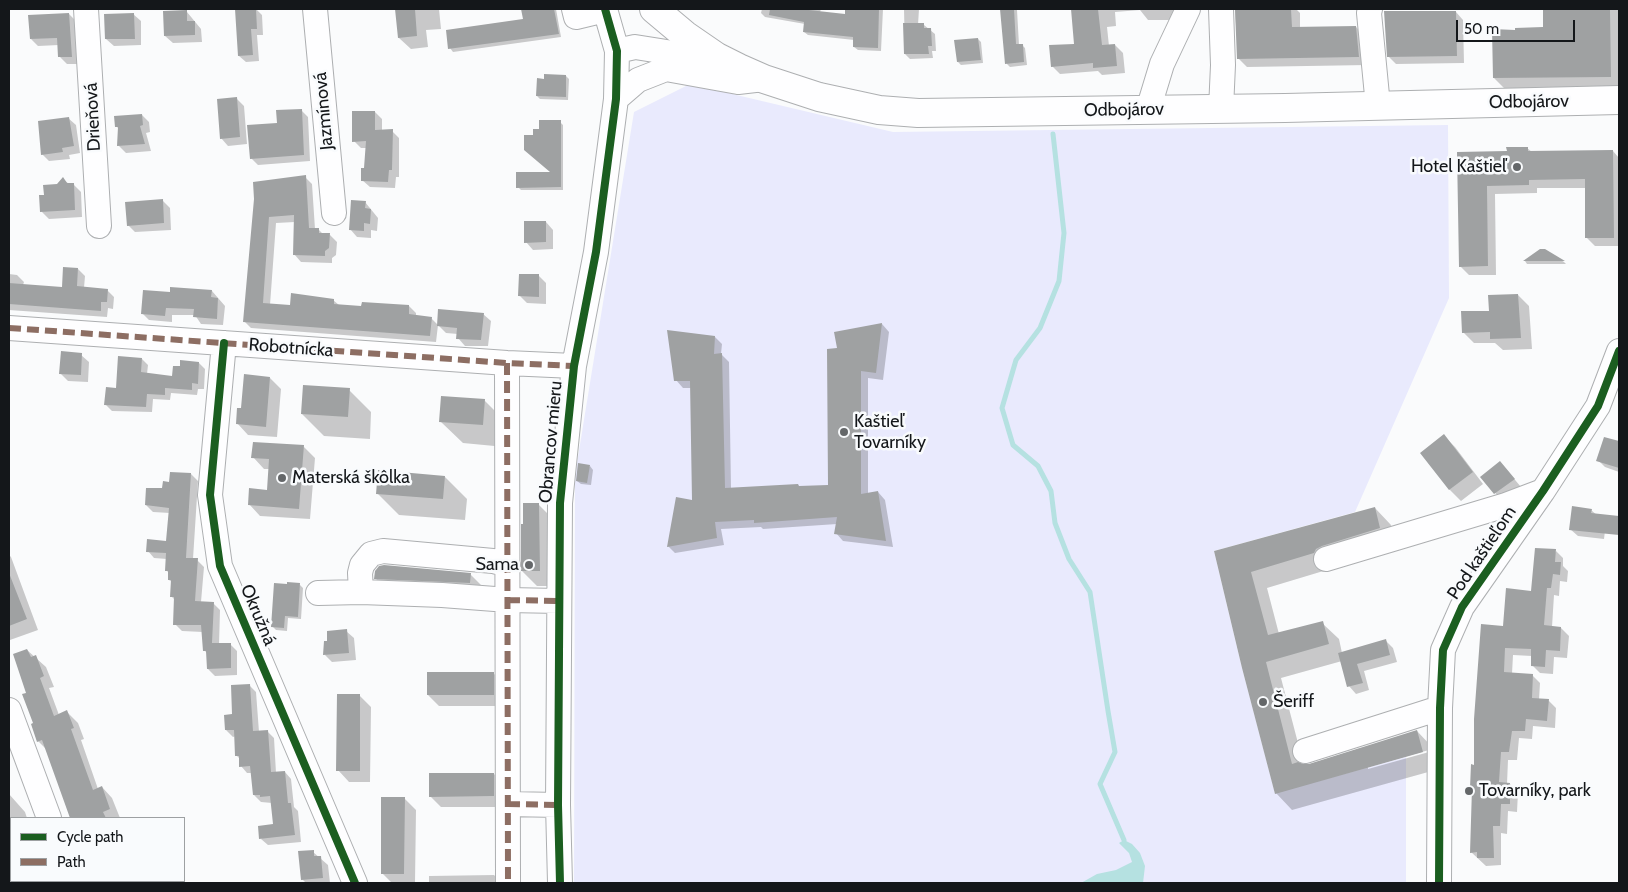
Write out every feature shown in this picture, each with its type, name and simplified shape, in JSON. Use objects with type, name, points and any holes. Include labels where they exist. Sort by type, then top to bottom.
[{"type":"main road","name":"Odbojárov","points":[[654,9],[685,35],[717,57],[764,79],[848,104],[878,110],[918,113],[1148,110],[1619,100]]},
{"type":"street","name":"Drieňová","points":[[86,9],[99,226]]},
{"type":"street","name":"Jazmínová","points":[[314,9],[334,212]]},
{"type":"street","points":[[574,9],[576,17],[605,9]]},
{"type":"street","name":"Obrancov mieru","points":[[560,883],[558,805],[560,503],[574,366],[596,252],[616,99],[617,52],[605,9]]},
{"type":"street","points":[[1148,110],[1162,64],[1188,9]]},
{"type":"street","points":[[1221,9],[1223,65],[1221,109]]},
{"type":"street","points":[[1370,9],[1378,106]]},
{"type":"street","points":[[617,52],[635,47],[717,57]]},
{"type":"street","points":[[616,99],[638,80],[666,69],[738,82],[764,79]]},
{"type":"street","name":"Robotnícka","points":[[9,328],[507,363],[574,366]]},
{"type":"street","name":"Okružná","points":[[224,343],[210,495],[220,566],[355,883]]},
{"type":"street","name":"Pod kaštieľom","points":[[1439,883],[1440,708],[1443,650],[1462,607],[1543,491],[1598,406],[1619,351]]},
{"type":"street","points":[[507,363],[508,883]]},
{"type":"street","points":[[1326,559],[1506,505],[1543,491]]},
{"type":"street","points":[[361,592],[360,573],[362,565],[371,554],[383,551],[493,561],[508,565]]},
{"type":"street","points":[[318,593],[361,592],[560,601]]},
{"type":"street","points":[[1305,751],[1440,708]]},
{"type":"street","points":[[9,710],[49,817]]},
{"type":"street","points":[[508,804],[558,805]]},
{"type":"shaded area","points":[[690,84],[893,132],[1448,125],[1449,298],[1355,512],[1214,551],[1275,793],[1406,757],[1406,883],[574,883],[575,481],[577,463],[634,112]]},
{"type":"shaded area","points":[[1124,840],[1132,844],[1140,853],[1145,866],[1143,883],[1081,883],[1097,874],[1116,870],[1132,862],[1129,853],[1119,843]]},
{"type":"building","points":[[235,9],[256,9],[257,29],[251,29],[253,55],[238,56]]},
{"type":"building","points":[[395,9],[415,9],[417,36],[398,38]]},
{"type":"building","points":[[521,9],[554,9],[559,34],[448,49],[446,30],[523,19]]},
{"type":"building","points":[[770,9],[800,9],[845,14],[845,9],[879,9],[878,48],[853,47],[853,37],[803,32],[804,22],[769,15]]},
{"type":"building","points":[[1000,9],[1014,9],[1016,44],[1023,44],[1024,62],[1005,64]]},
{"type":"building","points":[[1071,9],[1098,9],[1102,45],[1115,44],[1117,66],[1093,68],[1093,63],[1051,67],[1049,45],[1074,44]]},
{"type":"building","points":[[1235,9],[1291,9],[1292,27],[1356,26],[1359,57],[1237,59]]},
{"type":"building","points":[[1543,9],[1610,9],[1611,77],[1493,78],[1492,29],[1515,30],[1515,28],[1543,27]]},
{"type":"building","points":[[187,10],[187,21],[195,21],[195,35],[164,36],[163,11]]},
{"type":"building","points":[[1384,11],[1456,11],[1457,56],[1387,57]]},
{"type":"building","points":[[69,13],[72,57],[58,57],[57,38],[30,39],[28,15]]},
{"type":"building","points":[[134,13],[135,39],[105,39],[104,14]]},
{"type":"building","points":[[903,23],[924,23],[924,28],[931,28],[932,46],[928,46],[929,54],[904,54]]},
{"type":"building","points":[[978,38],[981,60],[957,62],[954,40]]},
{"type":"building","points":[[544,74],[566,75],[566,97],[536,96],[537,78],[544,79]]},
{"type":"building","points":[[237,97],[240,137],[220,139],[217,99]]},
{"type":"building","points":[[302,109],[304,155],[250,159],[247,125],[277,123],[276,110]]},
{"type":"building","points":[[352,111],[375,111],[375,130],[393,129],[392,170],[389,170],[388,182],[361,181],[361,168],[364,168],[366,141],[352,142]]},
{"type":"building","points":[[142,114],[143,125],[140,126],[145,144],[117,146],[118,127],[115,127],[114,116]]},
{"type":"building","points":[[69,117],[74,146],[62,148],[63,152],[41,155],[38,121]]},
{"type":"building","points":[[539,120],[561,120],[561,187],[516,188],[516,172],[550,172],[524,150],[524,135],[533,135],[533,129],[539,129]]},
{"type":"building","points":[[1506,147],[1528,147],[1528,151],[1613,150],[1614,238],[1585,238],[1585,179],[1529,180],[1529,185],[1487,186],[1488,266],[1459,267],[1457,152],[1507,151]]},
{"type":"building","points":[[306,175],[309,228],[319,228],[319,233],[330,233],[329,248],[325,251],[325,256],[293,255],[294,215],[269,217],[263,303],[290,305],[291,293],[334,299],[334,304],[361,306],[362,302],[409,305],[409,314],[432,317],[430,336],[243,322],[254,199],[253,182]]},
{"type":"building","points":[[63,177],[67,183],[74,183],[75,210],[40,212],[39,195],[44,195],[43,185],[57,184]]},
{"type":"building","points":[[163,199],[164,223],[127,226],[125,202]]},
{"type":"building","points":[[351,200],[366,201],[365,208],[371,209],[370,224],[364,223],[364,231],[349,230]]},
{"type":"building","points":[[524,221],[546,221],[546,242],[524,243]]},
{"type":"building","points":[[1540,249],[1545,249],[1565,261],[1523,261]]},
{"type":"building","points":[[63,267],[78,268],[77,286],[108,289],[107,302],[101,302],[101,311],[9,304],[9,283],[62,287]]},
{"type":"building","points":[[519,274],[539,274],[539,297],[518,296]]},
{"type":"building","points":[[170,287],[212,290],[211,297],[218,298],[217,319],[193,317],[194,309],[166,308],[165,316],[141,314],[143,290],[170,292]]},
{"type":"building","points":[[1518,294],[1521,338],[1490,339],[1490,332],[1462,333],[1461,311],[1489,311],[1488,295]]},
{"type":"building","points":[[438,309],[484,313],[481,340],[456,339],[457,328],[437,326]]},
{"type":"building","name":"Kaštieľ Tovarníky","points":[[882,323],[876,373],[861,371],[861,494],[878,491],[886,541],[834,534],[837,517],[754,523],[754,520],[715,522],[717,538],[667,547],[676,497],[692,500],[690,381],[674,381],[667,330],[715,336],[714,354],[722,353],[725,488],[798,484],[799,486],[828,485],[827,349],[837,348],[834,332]]},
{"type":"building","points":[[61,351],[82,353],[81,375],[59,374]]},
{"type":"building","points":[[118,356],[142,358],[141,372],[172,376],[173,366],[180,366],[180,360],[199,362],[198,384],[192,383],[192,390],[165,388],[165,395],[147,394],[146,407],[104,405],[106,387],[116,388]]},
{"type":"building","points":[[244,374],[270,377],[266,427],[236,424],[237,408],[241,408]]},
{"type":"building","points":[[303,385],[350,388],[348,417],[301,414]]},
{"type":"building","points":[[441,396],[485,399],[483,425],[439,422]]},
{"type":"building","points":[[1444,434],[1473,472],[1449,490],[1420,453]]},
{"type":"building","points":[[1604,437],[1619,441],[1619,468],[1596,461]]},
{"type":"building","points":[[253,442],[304,445],[299,509],[248,505],[249,488],[267,490],[269,459],[251,458]]},
{"type":"building","points":[[1500,461],[1515,479],[1494,494],[1480,477]]},
{"type":"building","points":[[578,463],[590,465],[587,483],[576,481]]},
{"type":"building","points":[[378,470],[445,476],[443,499],[376,494]]},
{"type":"building","points":[[170,472],[191,473],[186,558],[198,558],[195,601],[214,602],[212,643],[231,643],[231,668],[207,669],[206,651],[203,651],[201,625],[173,625],[174,597],[170,597],[171,580],[168,580],[168,571],[165,571],[166,553],[146,552],[147,539],[166,541],[169,508],[145,505],[146,488],[162,488],[163,481],[169,482]]},
{"type":"building","points":[[523,503],[539,503],[540,571],[521,571]]},
{"type":"building","points":[[1572,506],[1592,509],[1591,513],[1619,516],[1619,535],[1569,530]]},
{"type":"building","points":[[1375,507],[1380,528],[1322,546],[1316,549],[1314,553],[1251,572],[1268,635],[1323,621],[1329,644],[1266,662],[1292,764],[1298,762],[1309,764],[1417,730],[1423,752],[1275,794],[1214,551]]},
{"type":"building","points":[[1535,548],[1556,549],[1555,562],[1561,562],[1560,575],[1553,574],[1551,588],[1547,588],[1544,625],[1561,627],[1560,651],[1546,650],[1545,667],[1531,666],[1531,649],[1505,648],[1504,672],[1533,674],[1532,698],[1549,699],[1547,721],[1526,719],[1525,731],[1512,731],[1509,752],[1501,752],[1499,782],[1510,783],[1510,804],[1501,804],[1500,826],[1493,826],[1494,858],[1477,858],[1477,852],[1470,853],[1472,788],[1470,788],[1471,764],[1474,765],[1474,719],[1481,624],[1503,626],[1506,588],[1531,591]]},
{"type":"building","points":[[379,566],[471,573],[470,583],[374,579],[375,571]]},
{"type":"building","points":[[9,573],[27,619],[9,626]]},
{"type":"building","points":[[287,582],[300,583],[298,617],[285,616],[284,628],[271,627],[274,583],[287,584]]},
{"type":"building","points":[[347,629],[349,653],[323,655],[324,641],[327,641],[327,631]]},
{"type":"building","points":[[1386,639],[1390,655],[1357,664],[1363,683],[1347,687],[1338,653]]},
{"type":"building","points":[[27,649],[31,657],[36,655],[44,676],[40,678],[54,716],[67,710],[74,728],[71,729],[93,790],[102,786],[110,809],[103,812],[106,817],[70,817],[42,740],[37,742],[31,724],[33,723],[22,694],[26,693],[13,654]]},
{"type":"building","points":[[427,672],[494,672],[494,695],[427,695]]},
{"type":"building","points":[[250,684],[253,731],[268,730],[271,772],[285,771],[288,803],[291,803],[295,835],[259,839],[258,826],[273,824],[270,796],[260,797],[260,795],[253,795],[250,766],[239,767],[239,756],[235,756],[234,730],[225,730],[224,715],[232,714],[231,685]]},
{"type":"building","points":[[337,694],[360,694],[360,771],[336,771]]},
{"type":"building","points":[[429,773],[494,773],[494,796],[429,797]]},
{"type":"building","points":[[381,797],[405,797],[404,874],[381,874]]},
{"type":"building","points":[[314,850],[314,856],[321,856],[323,878],[301,880],[298,851]]},
{"type":"waterway","points":[[1053,134],[1064,233],[1059,281],[1040,328],[1016,360],[1002,408],[1013,445],[1038,466],[1051,491],[1055,523],[1069,559],[1090,592],[1115,752],[1100,784],[1124,840]]},
{"type":"marked path","points":[[9,328],[507,363],[574,366]]},
{"type":"marked path","points":[[507,363],[508,883]]},
{"type":"marked path","points":[[508,600],[559,601]]},
{"type":"marked path","points":[[508,804],[558,805]]},
{"type":"cycle path","points":[[560,883],[558,805],[560,503],[574,366],[596,252],[616,99],[617,51],[605,9]]},
{"type":"cycle path","points":[[224,343],[210,495],[220,566],[355,883]]},
{"type":"cycle path","points":[[1439,883],[1440,708],[1443,650],[1462,607],[1543,491],[1598,406],[1619,351]]},
{"type":"place","name":"Hotel Kaštieľ","points":[[1517,167]]},
{"type":"place","name":"Kaštieľ Tovarníky","points":[[844,432]]},
{"type":"place","name":"Materská škôlka","points":[[282,478]]},
{"type":"place","name":"Sama","points":[[529,565]]},
{"type":"place","name":"Šeriff","points":[[1263,702]]},
{"type":"place","name":"Tovarníky, park","points":[[1469,791]]}]
